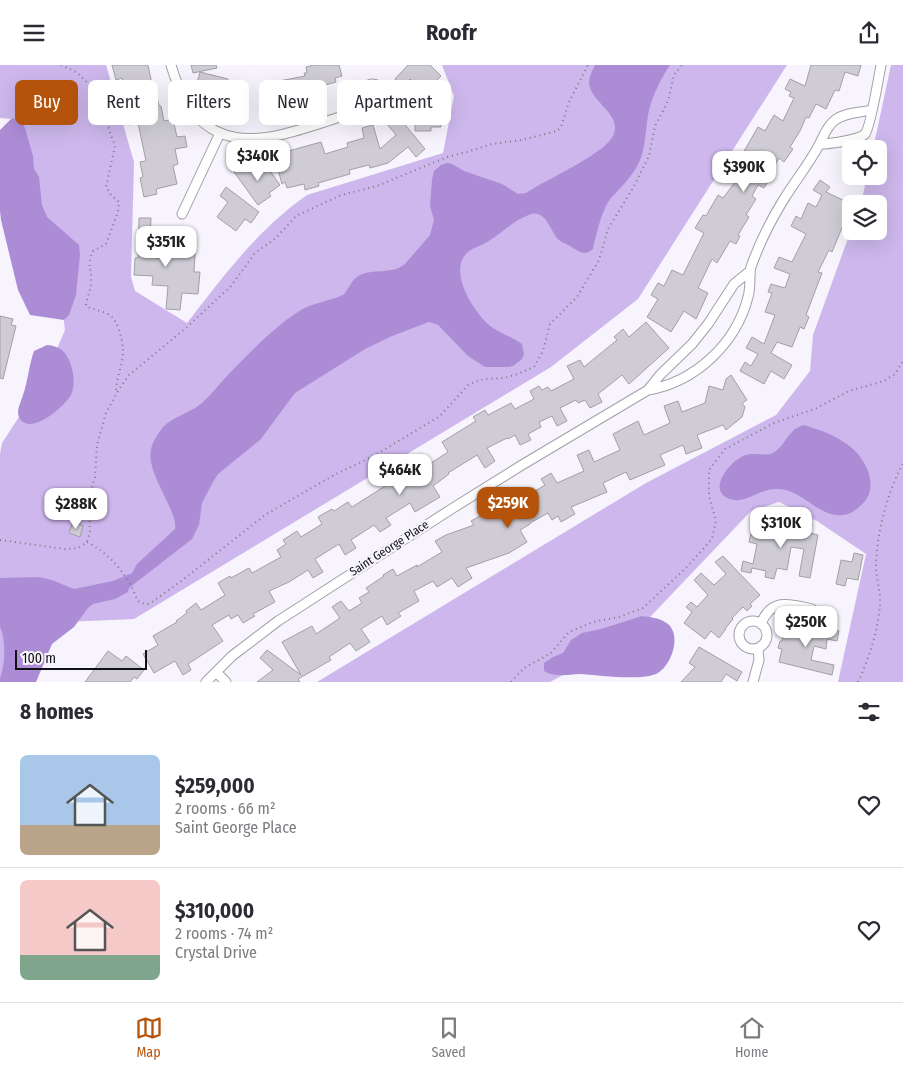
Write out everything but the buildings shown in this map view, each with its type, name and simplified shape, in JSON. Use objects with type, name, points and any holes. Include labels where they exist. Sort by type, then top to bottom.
[{"type":"street","points":[[171,65],[181,94],[189,107],[204,123],[220,133],[244,139],[257,139],[294,131],[337,118]]},
{"type":"street","points":[[820,144],[853,139],[864,134],[870,124],[871,110],[881,65]]},
{"type":"street","name":"Saint George Place","points":[[206,682],[232,656],[278,621],[404,539],[522,465],[648,390],[667,386],[688,375],[718,351],[737,326],[744,311],[751,281],[750,271],[757,252],[784,199],[820,144],[828,128],[837,119],[848,113],[871,110]]},
{"type":"street","points":[[182,214],[220,133]]},
{"type":"street","name":"Saint George Place","points":[[648,390],[660,375],[692,344],[708,324],[734,284],[750,271]]},
{"type":"street","points":[[761,624],[767,613],[777,605],[790,604],[812,609]]},
{"type":"street","points":[[748,622],[761,624],[768,635],[765,643],[758,649],[744,647],[739,638],[740,629],[748,622]]},
{"type":"street","points":[[753,682],[758,649]]},
{"type":"street","points":[[216,672],[226,682]]},
{"type":"path","points":[[61,65],[76,72],[101,95],[108,108],[107,124],[115,146],[106,187],[119,202],[118,212],[106,244],[93,251],[88,263],[91,283],[86,306],[108,314],[116,321],[123,350],[116,383],[116,394]]},
{"type":"path","points":[[0,540],[65,549],[78,548],[87,541],[90,533],[89,497],[96,470],[97,445],[106,413],[116,394],[129,375],[186,328],[230,286],[255,253],[276,238],[296,216],[341,195],[377,186],[447,157],[492,144],[522,140],[557,131],[561,127],[569,102],[588,65]]},
{"type":"path","points":[[87,541],[113,559],[133,589],[135,597],[141,603],[152,602],[265,515],[336,474],[372,457],[440,417],[469,384],[484,379],[504,378],[534,367],[543,351],[550,324],[577,297],[599,260],[608,229],[649,157],[655,126],[668,101],[674,75],[682,65]]},
{"type":"path","points":[[511,682],[524,668],[551,653],[569,632],[593,622],[619,617],[643,608],[686,568],[712,539],[716,521],[708,496],[709,470],[725,449],[774,423],[817,408],[849,391],[884,381],[895,374],[903,361]]},
{"type":"path","points":[[858,682],[870,657],[880,604],[876,567],[880,529],[893,482],[903,463]]},
{"type":"shaded area","points":[[0,65],[106,65],[110,80],[88,80],[88,125],[123,125],[134,162],[131,277],[135,291],[187,323],[257,238],[289,208],[307,195],[443,153],[448,125],[451,125],[454,96],[451,88],[451,80],[448,80],[442,65],[787,65],[638,299],[551,367],[134,619],[65,622],[0,681],[0,454],[2,443],[45,377],[65,330],[54,247],[12,119],[0,118]]},
{"type":"shaded area","points":[[595,65],[670,65],[663,75],[651,104],[642,155],[629,178],[608,203],[600,222],[593,249],[584,253],[561,241],[557,238],[544,217],[531,214],[469,251],[463,259],[460,268],[464,290],[476,310],[489,325],[522,344],[524,354],[522,359],[509,367],[485,367],[468,356],[438,325],[429,322],[365,349],[295,393],[260,440],[218,474],[202,503],[199,525],[192,539],[129,588],[128,592],[115,599],[93,604],[88,608],[74,627],[52,644],[36,682],[0,682],[4,652],[3,636],[0,627],[0,578],[39,577],[74,589],[113,581],[132,573],[137,564],[175,529],[172,512],[157,481],[151,460],[153,444],[163,427],[209,397],[253,349],[292,316],[306,308],[344,294],[358,276],[369,272],[388,271],[405,264],[430,235],[434,220],[430,206],[432,180],[434,171],[441,165],[452,164],[464,171],[502,184],[518,194],[526,193],[584,160],[604,146],[611,139],[615,131],[615,124],[612,117],[591,90],[589,81]]},
{"type":"shaded area","points":[[891,65],[903,65],[903,682],[838,682],[866,554],[817,521],[779,502],[751,511],[630,638],[550,682],[317,682],[646,483],[776,415],[810,371],[813,335],[847,240],[887,240],[887,195],[863,195],[865,185],[887,185],[887,140],[875,140]]},
{"type":"shaded area","points":[[11,119],[15,119],[15,125],[24,125],[25,128],[33,156],[34,169],[39,177],[42,205],[47,217],[79,245],[80,255],[76,295],[69,315],[64,320],[30,315],[18,290],[0,211],[0,130]]},
{"type":"shaded area","points":[[47,345],[59,348],[67,357],[71,365],[74,384],[72,392],[62,406],[46,418],[30,424],[24,423],[18,415],[18,409],[25,389],[32,356],[34,351]]},
{"type":"shaded area","points":[[803,425],[815,428],[843,441],[854,450],[864,463],[868,470],[871,486],[865,501],[858,508],[843,515],[834,515],[818,508],[795,493],[777,489],[739,500],[725,497],[721,492],[720,485],[722,478],[731,465],[743,456],[773,453],[794,430]]},
{"type":"shaded area","points":[[642,616],[665,622],[672,629],[674,636],[673,651],[670,658],[666,665],[656,674],[629,677],[579,674],[557,675],[544,671],[544,663],[563,653],[571,640],[582,633]]}]
